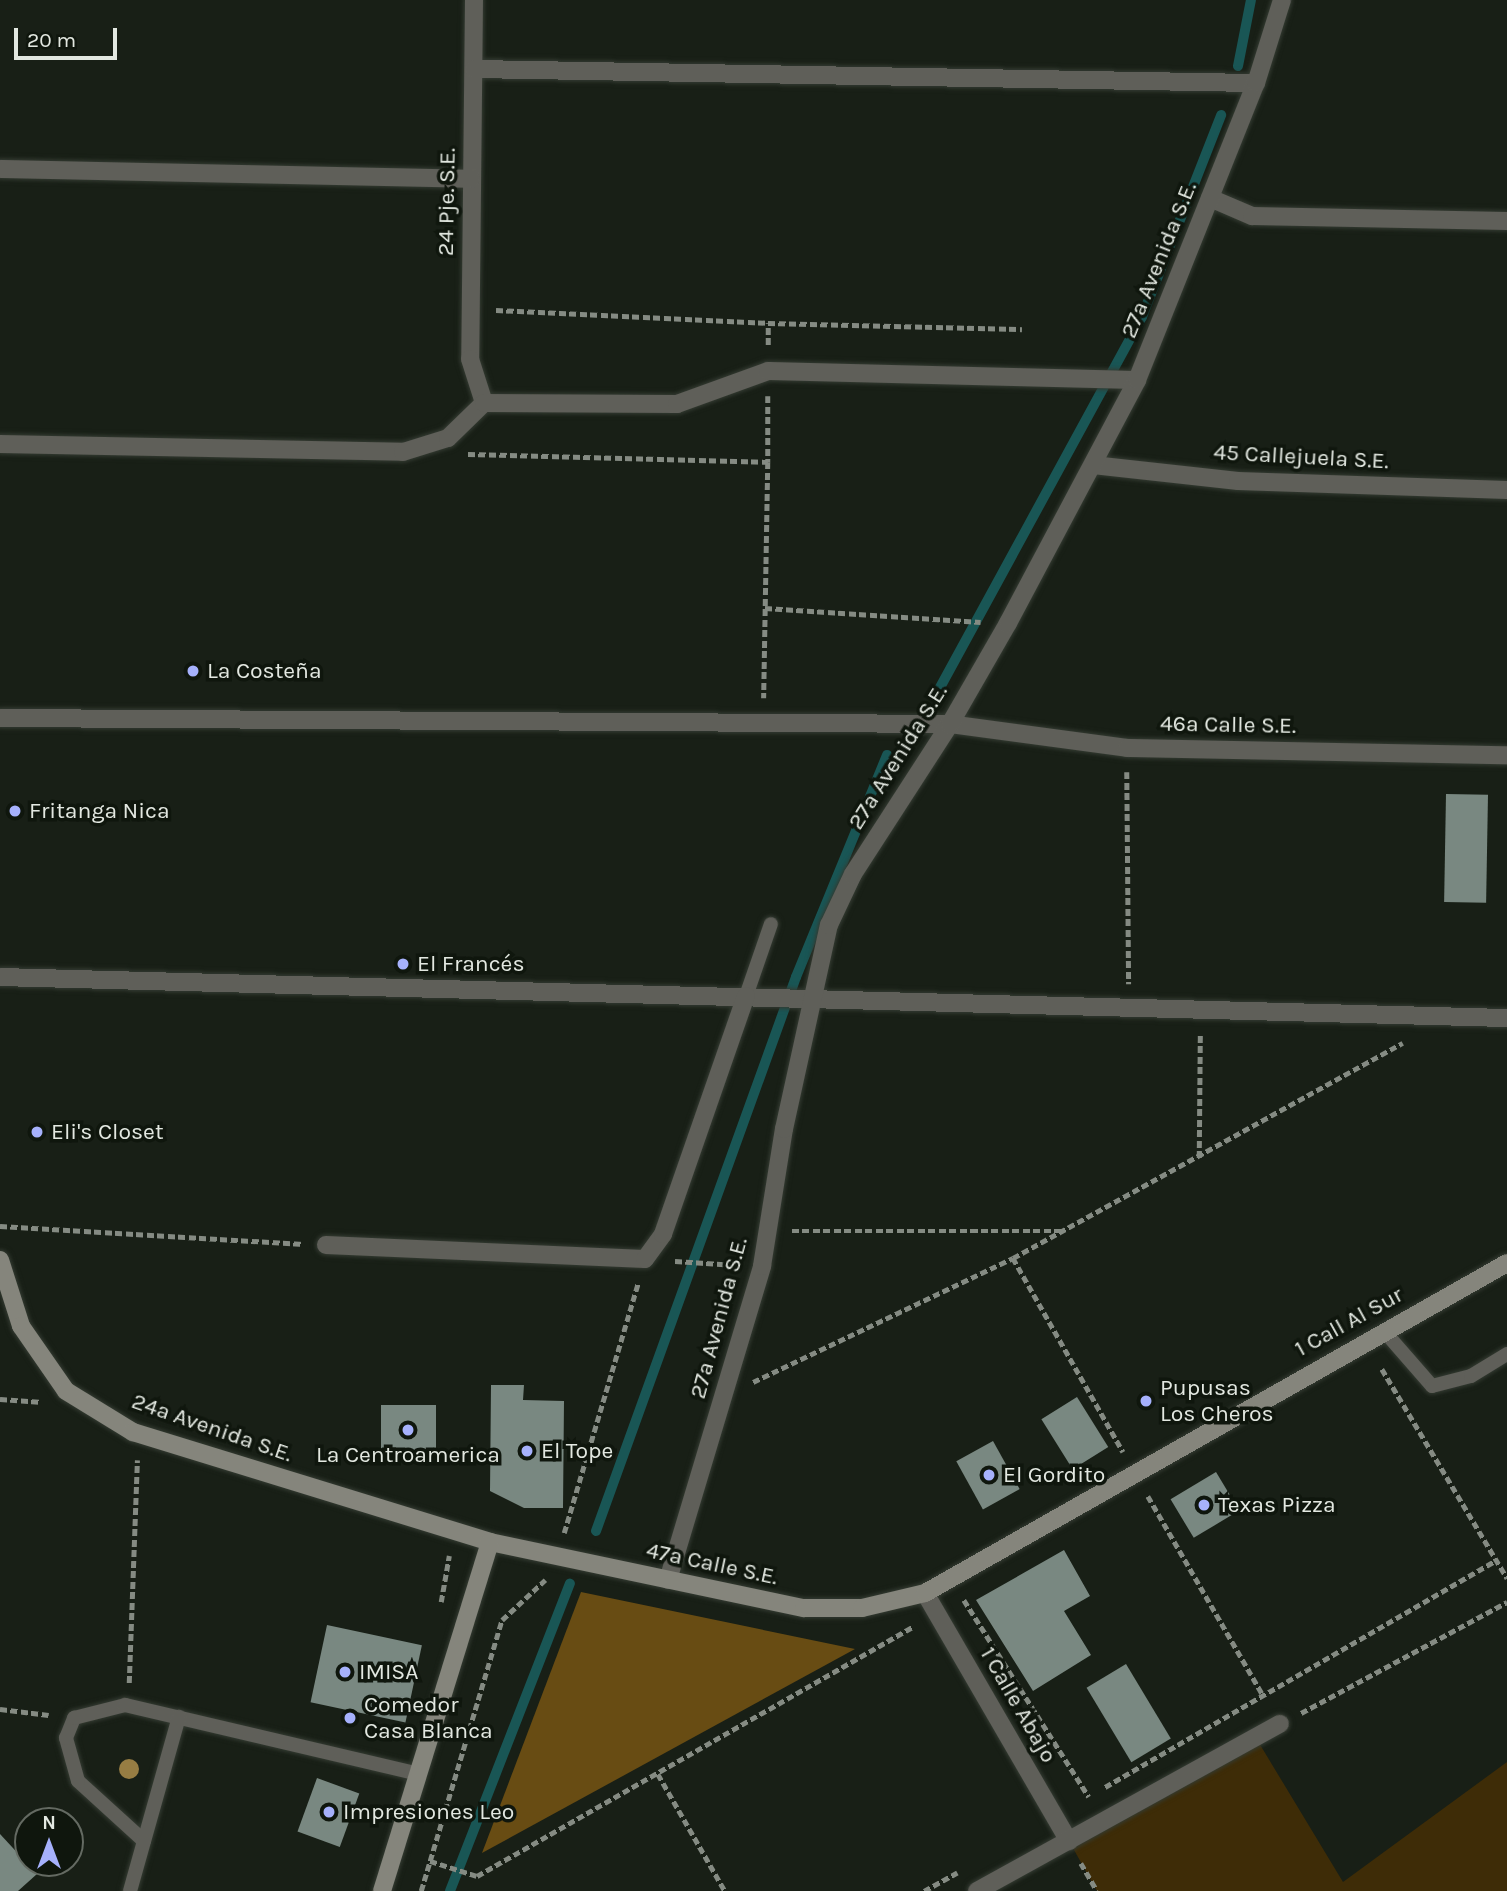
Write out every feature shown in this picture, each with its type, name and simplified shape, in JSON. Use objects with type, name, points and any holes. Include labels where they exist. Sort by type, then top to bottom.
[{"type":"street","name":"24 Pje. S.E.","points":[[474,0],[470,359],[484,403]]},
{"type":"street","name":"27a Avenida S.E.","points":[[668,1580],[724,1396],[768,1231],[803,999],[829,925],[853,874],[945,724],[1093,465],[1137,380],[1210,198],[1282,0]]},
{"type":"street","points":[[474,69],[1252,83]]},
{"type":"street","points":[[0,169],[471,179]]},
{"type":"street","points":[[1210,198],[1252,216],[1507,221]]},
{"type":"street","points":[[0,444],[403,452],[448,438],[484,403],[677,404],[768,371],[1118,377],[1137,380]]},
{"type":"street","name":"45 Callejuela S.E.","points":[[1093,465],[1238,481],[1507,491]]},
{"type":"street","name":"46a Calle S.E.","points":[[0,719],[763,727],[945,724],[1127,748],[1507,755]]},
{"type":"street","points":[[0,977],[1507,1018]]},
{"type":"street","points":[[326,1245],[645,1259],[663,1234],[747,996]]},
{"type":"street","name":"24a Avenida S.E.","points":[[0,1260],[3,1281],[21,1326],[66,1391],[132,1432],[490,1542]]},
{"type":"street","name":"1 Call Al Sur","points":[[925,1593],[1507,1263]]},
{"type":"street","points":[[382,1891],[490,1542]]},
{"type":"street","name":"47a Calle S.E.","points":[[490,1542],[557,1563],[668,1580],[804,1608],[862,1608],[925,1593]]},
{"type":"street","name":"1 Calle Abajo","points":[[925,1593],[1069,1841]]},
{"type":"street","points":[[977,1891],[1280,1724]]},
{"type":"lane","points":[[747,996],[771,924]]},
{"type":"lane","points":[[1384,1331],[1432,1386],[1471,1376],[1507,1354]]},
{"type":"lane","points":[[144,1841],[78,1781],[65,1738],[74,1718],[125,1705],[419,1774]]},
{"type":"lane","points":[[130,1891],[179,1717]]},
{"type":"path","points":[[497,297],[496,310],[768,323]]},
{"type":"path","points":[[457,454],[768,462],[763,727]]},
{"type":"path","points":[[765,608],[994,622]]},
{"type":"path","points":[[1127,748],[1129,1009]]},
{"type":"path","points":[[1199,1159],[1200,1011]]},
{"type":"path","points":[[724,1396],[1064,1231],[1199,1159],[1449,1017]]},
{"type":"path","points":[[0,1226],[326,1245]]},
{"type":"path","points":[[768,1231],[1064,1231]]},
{"type":"path","points":[[421,1891],[502,1620],[557,1563],[645,1259]]},
{"type":"path","points":[[670,1261],[711,1263]]},
{"type":"path","points":[[1365,1342],[1507,1578]]},
{"type":"path","points":[[129,1690],[138,1457],[150,1461]]},
{"type":"path","points":[[1135,1499],[1158,1486]]},
{"type":"path","points":[[438,1613],[452,1562],[445,1546]]},
{"type":"path","points":[[974,1591],[962,1597],[1085,1799],[1496,1560]]},
{"type":"path","points":[[1280,1724],[1507,1602]]},
{"type":"path","points":[[430,1861],[474,1875],[658,1774],[918,1623]]},
{"type":"path","points":[[894,1625],[918,1623]]},
{"type":"path","points":[[918,1623],[925,1635]]},
{"type":"path","points":[[0,1709],[74,1718]]},
{"type":"path","points":[[658,1774],[725,1891]]},
{"type":"path","points":[[924,1891],[969,1866]]},
{"type":"shaded area","points":[[581,1592],[855,1649],[482,1853]]},
{"type":"shaded area","points":[[1256,1738],[1343,1882],[1507,1762],[1507,1891],[1097,1891],[1069,1841]]},
{"type":"building","points":[[1446,794],[1488,795],[1486,903],[1444,902]]},
{"type":"building","name":"El Tope","points":[[491,1385],[524,1385],[523,1400],[564,1401],[563,1508],[524,1508],[490,1491]]},
{"type":"building","points":[[1077,1397],[1108,1447],[1073,1469],[1041,1419]]},
{"type":"building","name":"La Centroamerica","points":[[381,1405],[436,1405],[436,1454],[381,1454]]},
{"type":"building","name":"El Gordito","points":[[993,1441],[1020,1489],[983,1509],[956,1461]]},
{"type":"building","name":"Texas Pizza","points":[[1216,1472],[1239,1511],[1194,1538],[1171,1499]]},
{"type":"building","points":[[1064,1550],[1090,1596],[1064,1611],[1091,1655],[1033,1691],[976,1600]]},
{"type":"building","points":[[327,1625],[422,1645],[405,1722],[311,1702]]},
{"type":"building","points":[[1126,1664],[1171,1739],[1131,1762],[1087,1688]]},
{"type":"building","name":"Impresiones Leo","points":[[317,1778],[359,1793],[340,1847],[298,1832]]},
{"type":"building","points":[[0,1834],[14,1849],[14,1877],[34,1877],[18,1891],[0,1891]]},
{"type":"waterway","points":[[1238,66],[1251,0]]},
{"type":"waterway","points":[[937,693],[1142,317],[1221,115]]},
{"type":"waterway","points":[[596,1531],[796,977],[887,755]]},
{"type":"waterway","points":[[450,1891],[570,1584]]},
{"type":"place","name":"La Costeña","points":[[193,671]]},
{"type":"place","name":"Fritanga Nica","points":[[15,811]]},
{"type":"place","name":"El Francés","points":[[403,964]]},
{"type":"place","name":"Eli's Closet","points":[[37,1132]]},
{"type":"place","name":"Pupusas Los Cheros","points":[[1146,1401]]},
{"type":"place","name":"La Centroamerica","points":[[408,1430]]},
{"type":"place","name":"El Tope","points":[[527,1451]]},
{"type":"place","name":"El Gordito","points":[[989,1475]]},
{"type":"place","name":"Texas Pizza","points":[[1204,1505]]},
{"type":"place","name":"IMISA","points":[[345,1672]]},
{"type":"place","name":"Comedor Casa Blanca","points":[[350,1718]]},
{"type":"place","name":"Impresiones Leo","points":[[329,1812]]}]
